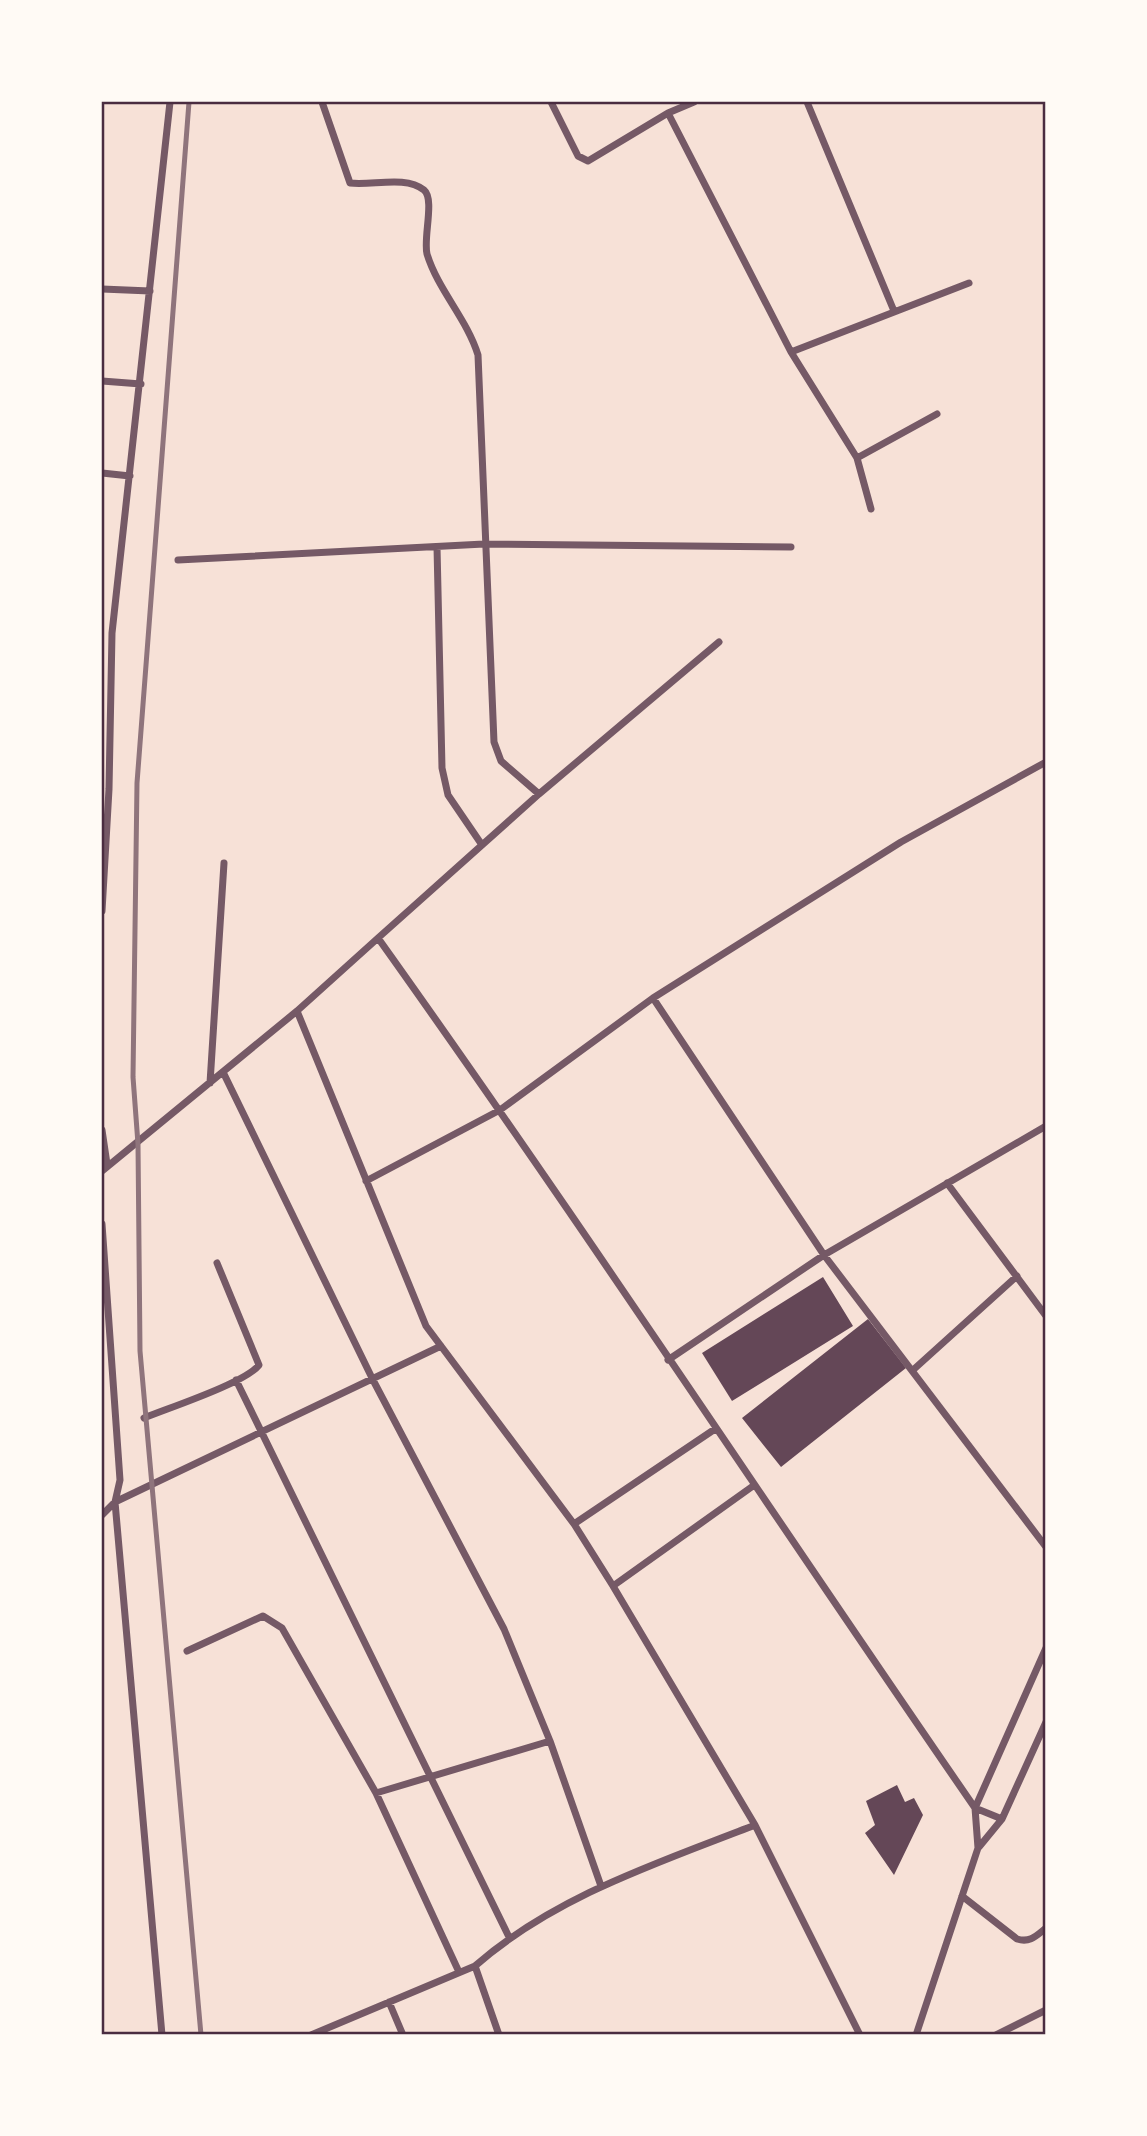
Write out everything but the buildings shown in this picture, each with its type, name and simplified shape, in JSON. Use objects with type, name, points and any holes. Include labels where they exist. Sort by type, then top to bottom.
[{"type":"street","points":[[102,911],[109,789],[112,633],[170,102]]},
{"type":"street","points":[[322,102],[349,183],[404,183],[427,194],[429,206],[425,235],[428,258],[471,334],[478,355],[494,742],[501,761],[539,794]]},
{"type":"street","points":[[551,102],[578,156],[584,161],[593,159],[668,113],[694,102]]},
{"type":"street","points":[[807,102],[894,312]]},
{"type":"street","points":[[668,113],[791,352],[857,458],[871,509]]},
{"type":"street","points":[[791,352],[969,283]]},
{"type":"street","points":[[102,289],[150,290]]},
{"type":"street","points":[[102,381],[141,384]]},
{"type":"street","points":[[857,458],[937,414]]},
{"type":"street","points":[[102,473],[130,476]]},
{"type":"street","points":[[178,560],[484,544],[791,547]]},
{"type":"street","points":[[437,547],[442,768],[448,795],[482,845]]},
{"type":"street","points":[[102,632],[112,633]]},
{"type":"street","points":[[104,1168],[138,1144],[297,1011],[539,794],[719,642]]},
{"type":"street","points":[[366,1181],[500,1110],[653,998],[901,842],[1045,762]]},
{"type":"street","points":[[102,794],[109,789]]},
{"type":"street","points":[[210,1083],[224,863]]},
{"type":"street","points":[[378,938],[500,1110],[753,1486],[975,1808],[1002,1819]]},
{"type":"street","points":[[653,998],[824,1255],[1045,1547]]},
{"type":"street","points":[[297,1011],[426,1326],[574,1524],[613,1586],[755,1825],[860,2035]]},
{"type":"street","points":[[223,1072],[373,1380],[504,1629],[550,1741],[601,1886]]},
{"type":"street","points":[[668,1360],[824,1255],[1045,1126]]},
{"type":"street","points":[[102,1130],[104,1168]]},
{"type":"street","points":[[947,1183],[1045,1316]]},
{"type":"street","points":[[102,1224],[120,1480],[115,1502],[162,2035]]},
{"type":"street","points":[[144,1418],[236,1380],[259,1366],[217,1263]]},
{"type":"street","points":[[913,1370],[1017,1276]]},
{"type":"street","points":[[102,1515],[115,1502],[441,1346]]},
{"type":"street","points":[[236,1380],[509,1937]]},
{"type":"street","points":[[574,1524],[715,1429]]},
{"type":"street","points":[[613,1586],[753,1486]]},
{"type":"street","points":[[187,1651],[264,1616],[282,1628],[376,1793],[459,1972]]},
{"type":"street","points":[[978,1848],[975,1808],[1045,1648]]},
{"type":"street","points":[[916,2035],[978,1848],[1002,1819],[1045,1722]]},
{"type":"street","points":[[376,1793],[550,1741]]},
{"type":"street","points":[[312,2035],[475,1966],[509,1937],[601,1886],[755,1825]]},
{"type":"street","points":[[962,1896],[1017,1939],[1025,1942],[1033,1939],[1045,1928]]},
{"type":"street","points":[[475,1966],[499,2035]]},
{"type":"street","points":[[389,2002],[403,2035]]},
{"type":"street","points":[[996,2035],[1045,2010]]},
{"type":"railway","points":[[189,102],[137,783],[133,1077],[138,1144],[140,1351],[201,2035]]}]
